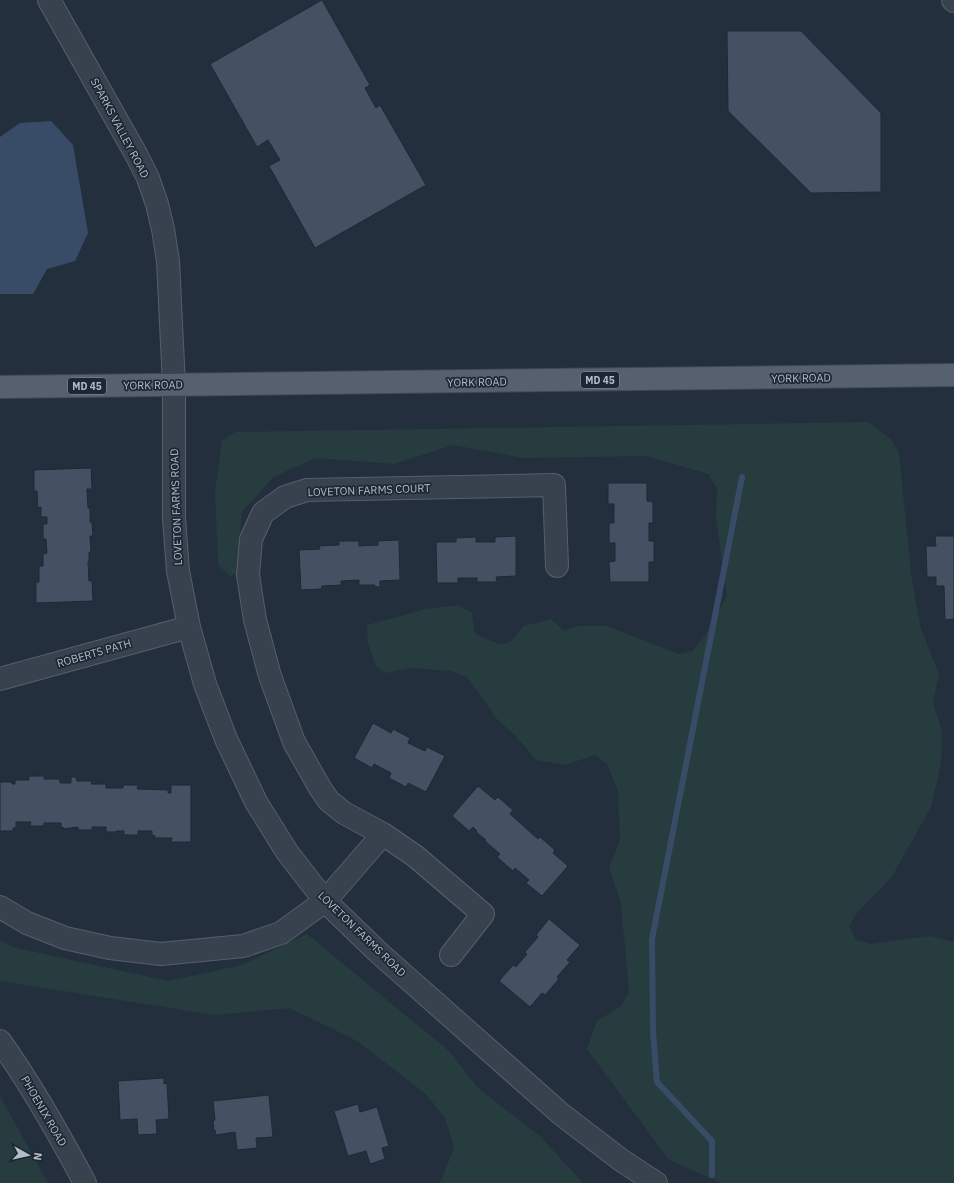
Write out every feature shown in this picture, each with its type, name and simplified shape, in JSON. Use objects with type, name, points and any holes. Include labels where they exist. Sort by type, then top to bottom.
[{"type":"main road","name":"YORK ROAD","points":[[0,387],[954,376]]},
{"type":"street","name":"SPARKS VALLEY ROAD","points":[[49,0],[137,156],[148,178],[157,204],[168,261],[174,385]]},
{"type":"street","name":"LOVETON FARMS ROAD","points":[[174,385],[174,518],[178,570],[189,627],[205,684],[226,739],[256,802],[287,852],[325,901],[378,953],[561,1114],[616,1156],[656,1183]]},
{"type":"street","name":"LOVETON FARMS COURT","points":[[451,955],[483,914],[415,856],[383,834],[344,813],[329,801],[298,749],[270,676],[256,627],[248,575],[251,539],[264,513],[285,497],[308,490],[554,485],[557,566]]},
{"type":"street","name":"ROBERTS PATH","points":[[0,679],[189,627]]},
{"type":"street","points":[[0,907],[26,923],[65,938],[110,948],[161,954],[243,946],[281,933],[325,901],[383,834]]},
{"type":"street","name":"PHOENIX ROAD","points":[[0,1041],[17,1065],[68,1151],[85,1183]]},
{"type":"green space","points":[[867,422],[891,439],[899,453],[912,581],[921,629],[939,674],[933,703],[942,731],[941,763],[931,807],[891,878],[857,913],[849,926],[856,940],[871,944],[930,936],[954,942],[954,1183],[721,1183],[669,1160],[587,1049],[597,1021],[621,1006],[629,993],[621,903],[609,867],[620,840],[618,791],[607,764],[595,755],[565,765],[536,760],[515,735],[497,719],[467,677],[451,671],[411,668],[386,673],[376,666],[368,644],[367,625],[426,609],[458,605],[472,613],[475,634],[501,645],[511,641],[524,626],[551,619],[564,631],[578,626],[607,626],[679,654],[692,651],[704,637],[727,596],[716,519],[717,488],[708,474],[647,456],[523,458],[453,445],[394,464],[316,458],[273,477],[242,512],[236,574],[230,576],[218,565],[215,491],[222,441],[235,432]]},
{"type":"green space","points":[[307,934],[449,1051],[478,1088],[541,1137],[583,1183],[440,1183],[454,1148],[445,1118],[426,1094],[357,1041],[290,1008],[214,1015],[0,981],[0,940],[12,947],[168,981],[242,965]]},
{"type":"green space","points":[[0,1096],[48,1183],[0,1183]]},
{"type":"water","points":[[51,121],[73,145],[88,233],[75,261],[47,269],[33,294],[0,294],[0,137],[20,123]]},
{"type":"building","points":[[322,0],[370,85],[365,88],[376,108],[380,105],[426,185],[315,248],[269,166],[280,160],[268,140],[257,147],[210,64]]},
{"type":"building","points":[[727,31],[801,31],[881,113],[881,192],[811,193],[728,111]]},
{"type":"building","points":[[91,468],[92,489],[87,489],[88,508],[90,508],[90,522],[92,522],[93,536],[90,536],[91,552],[89,552],[88,562],[89,581],[92,581],[93,601],[36,603],[36,582],[39,582],[39,566],[43,566],[43,554],[47,553],[46,539],[43,539],[43,524],[47,524],[47,517],[41,517],[41,507],[38,508],[37,491],[34,491],[34,470]]},
{"type":"building","points":[[608,483],[647,483],[647,501],[653,502],[653,523],[649,523],[649,541],[654,541],[654,562],[649,562],[649,582],[610,582],[609,562],[615,561],[615,543],[609,543],[609,523],[614,523],[614,504],[608,504]]},
{"type":"building","points":[[516,536],[516,576],[496,577],[497,582],[477,582],[477,578],[458,578],[458,583],[437,583],[436,542],[456,542],[456,538],[476,537],[476,542],[495,542],[495,537]]},
{"type":"building","points":[[935,536],[954,536],[954,619],[945,620],[944,586],[936,586],[936,577],[927,577],[926,546],[936,546]]},
{"type":"building","points":[[399,540],[400,580],[380,581],[380,587],[375,587],[375,585],[359,585],[359,580],[341,581],[341,585],[322,586],[321,589],[301,590],[299,550],[320,549],[319,546],[339,545],[339,541],[359,541],[359,546],[378,545],[378,541]]},
{"type":"building","points":[[373,723],[391,733],[393,729],[410,738],[408,743],[425,751],[427,747],[445,756],[426,792],[408,783],[406,787],[389,778],[391,773],[374,764],[372,768],[354,758]]},
{"type":"building","points":[[29,776],[44,776],[44,779],[60,779],[60,783],[71,783],[71,777],[76,777],[77,781],[92,781],[91,784],[106,784],[106,788],[123,788],[123,785],[138,785],[137,789],[168,790],[168,793],[171,793],[171,785],[191,785],[191,842],[171,842],[172,838],[155,838],[155,836],[152,835],[152,831],[138,831],[138,835],[124,835],[124,831],[106,832],[106,827],[92,827],[92,830],[78,830],[78,827],[63,829],[64,828],[61,827],[61,823],[44,823],[44,826],[30,826],[31,822],[16,822],[16,828],[13,828],[13,831],[0,831],[0,782],[12,782],[12,784],[15,784],[15,780],[29,780]]},
{"type":"building","points":[[478,786],[495,800],[498,797],[513,810],[510,814],[538,839],[540,837],[555,850],[553,853],[568,866],[542,896],[526,883],[529,880],[515,868],[513,871],[497,857],[500,854],[476,832],[477,831],[473,827],[469,831],[452,816]]},
{"type":"building","points":[[549,919],[580,945],[567,960],[570,962],[557,977],[559,979],[545,995],[542,993],[530,1007],[499,981],[513,965],[516,967],[527,954],[525,952],[538,937],[536,935]]},
{"type":"building","points":[[164,1078],[164,1084],[167,1083],[169,1119],[156,1120],[157,1134],[138,1135],[137,1119],[120,1120],[118,1081]]},
{"type":"building","points":[[269,1095],[273,1137],[256,1138],[257,1148],[237,1150],[235,1132],[216,1135],[213,1121],[215,1120],[213,1101]]},
{"type":"building","points":[[358,1104],[360,1112],[377,1107],[389,1146],[382,1148],[385,1159],[370,1164],[366,1151],[348,1156],[334,1111]]},
{"type":"waterway","points":[[712,1175],[712,1141],[657,1082],[653,1032],[652,939],[742,477]]}]
